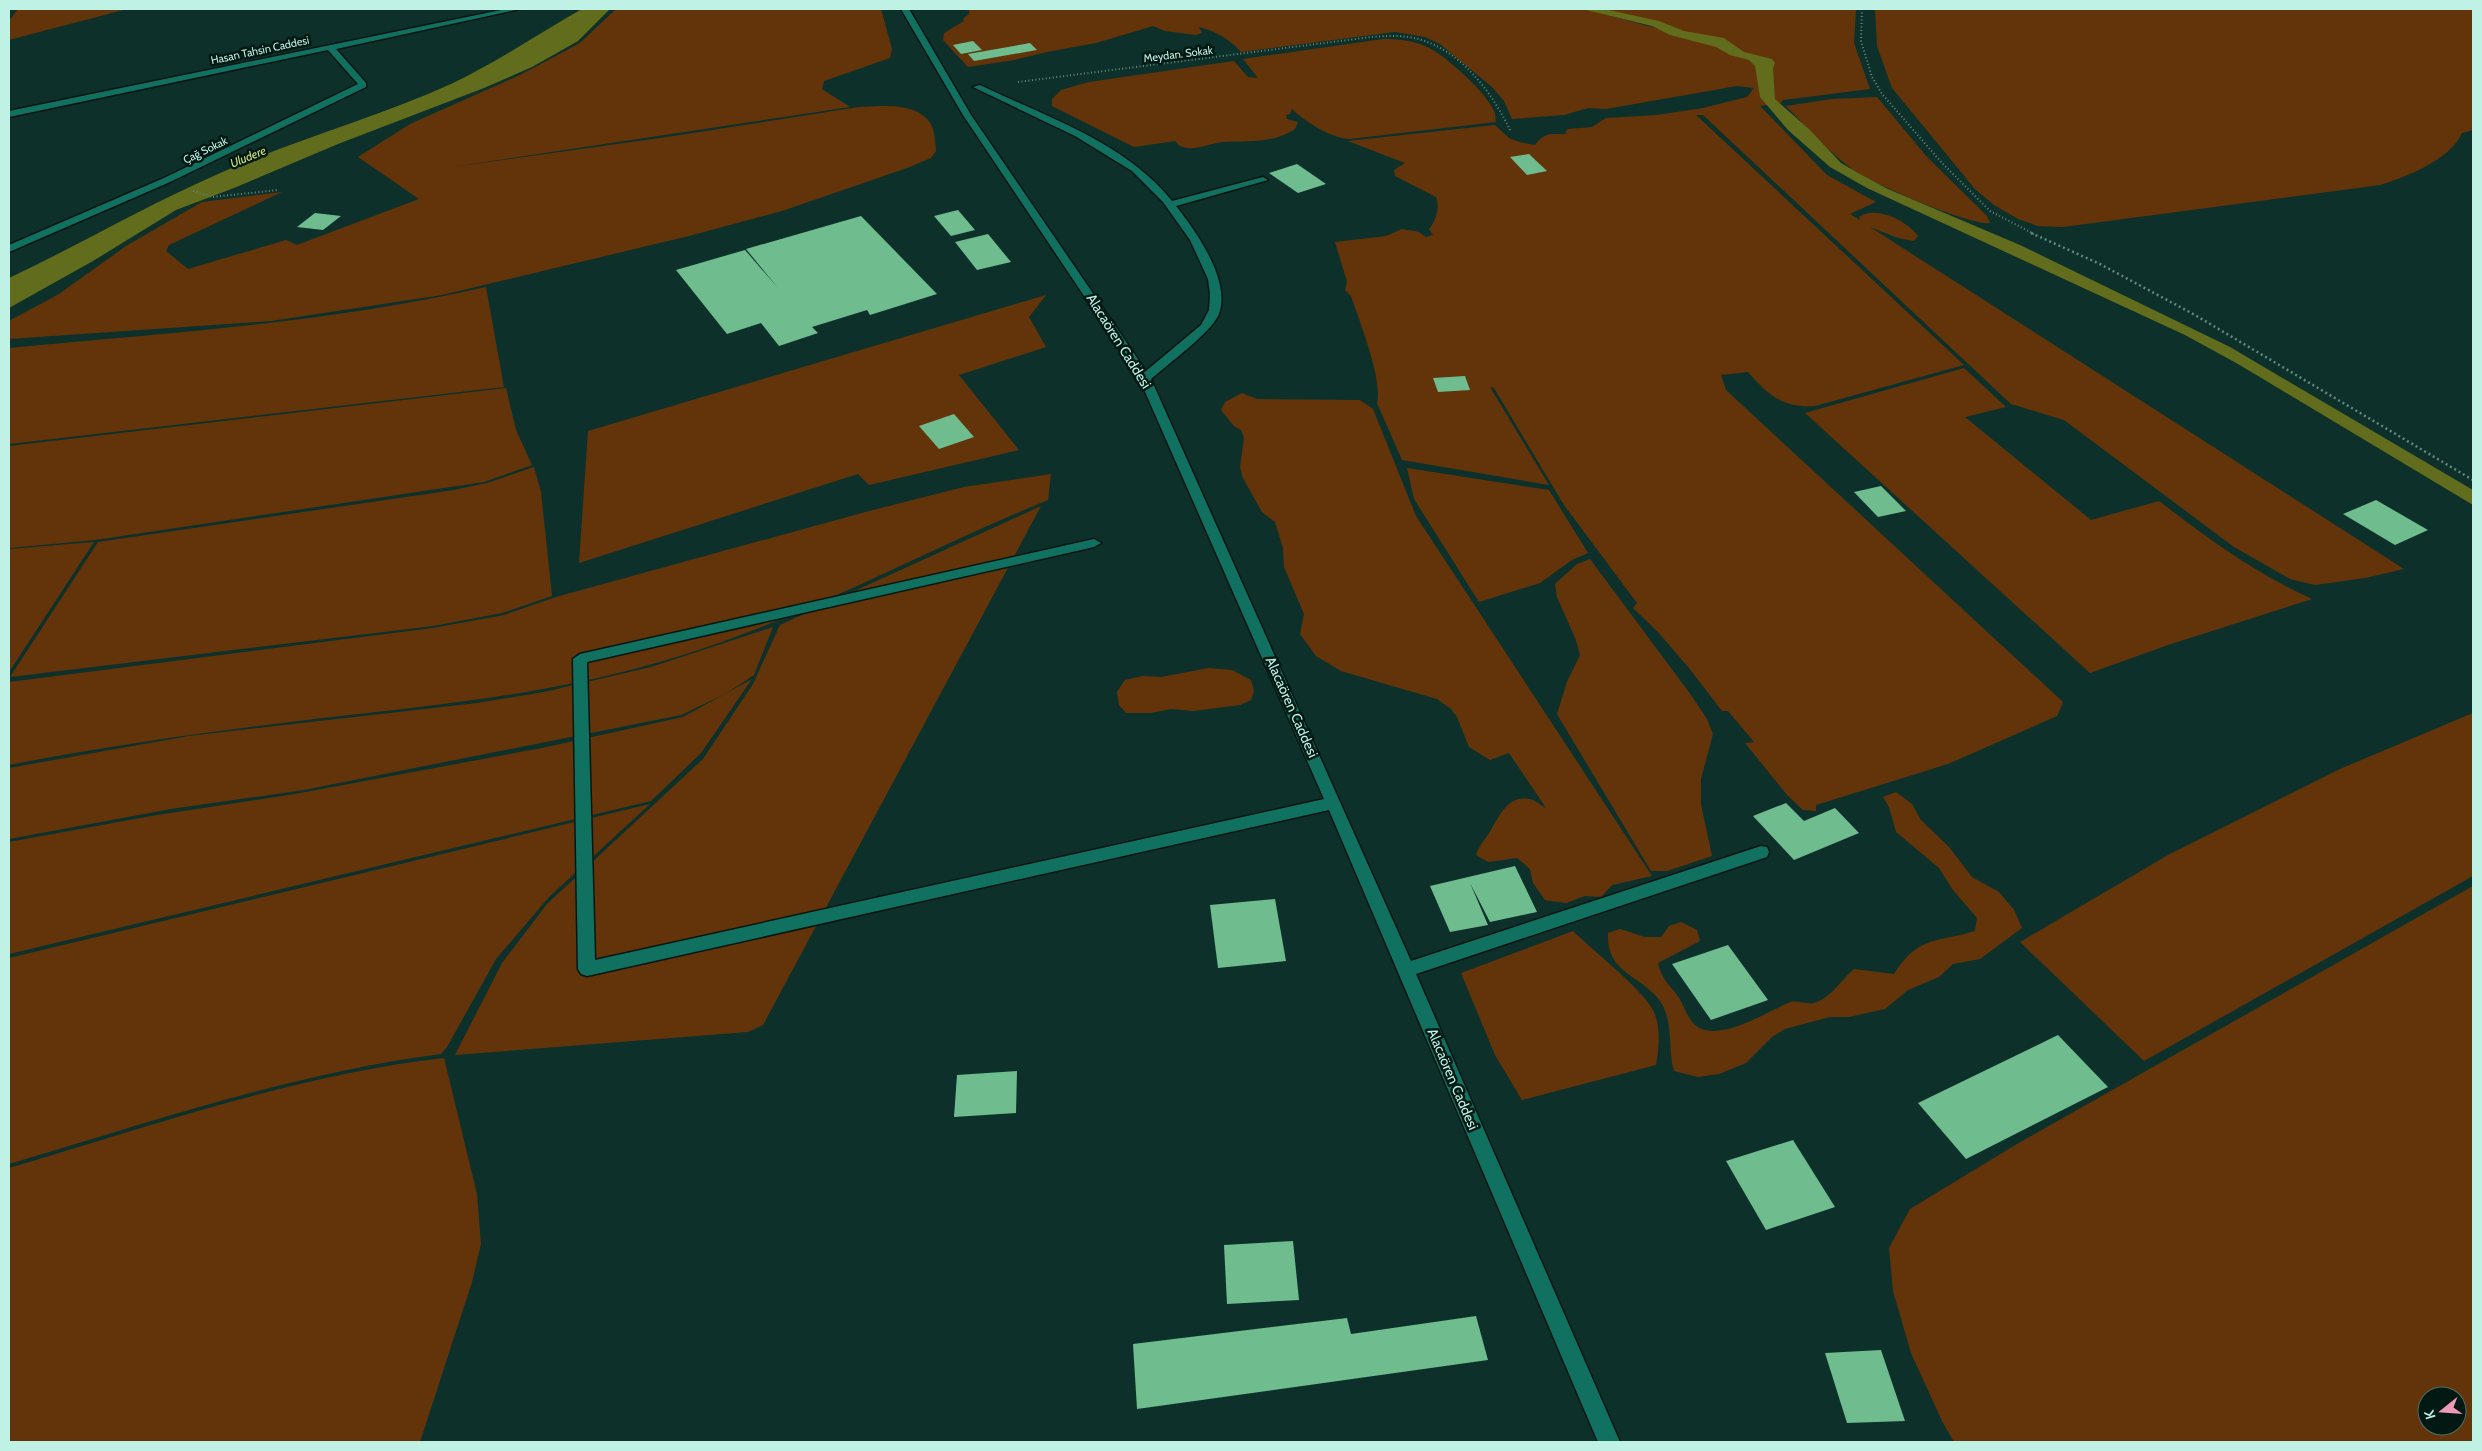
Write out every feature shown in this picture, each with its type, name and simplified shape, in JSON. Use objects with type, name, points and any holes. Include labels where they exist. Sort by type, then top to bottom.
[{"type":"street","name":"Hasan Tahsin Caddesi","points":[[9,114],[516,9]]},
{"type":"street","name":"Alacaören Caddesi","points":[[905,9],[968,116],[1145,378],[1406,970],[1609,1442]]},
{"type":"street","name":"Çağ Sokak","points":[[9,249],[167,180],[363,85],[330,47]]},
{"type":"street","points":[[977,87],[1113,154],[1137,171],[1169,204],[1202,251],[1213,277],[1215,308],[1209,323],[1145,378]]},
{"type":"street","points":[[1169,204],[1264,180]]},
{"type":"street","points":[[1094,543],[580,659],[587,969],[1333,803]]},
{"type":"street","points":[[1406,970],[1761,852]]},
{"type":"path","points":[[1862,9],[1861,40],[1872,77],[1882,94],[1942,163],[1990,211],[2045,240],[2100,264],[2195,315],[2473,480]]},
{"type":"path","name":"Meydan. Sokak","points":[[977,87],[1372,37],[1405,36],[1424,40],[1450,54],[1478,80],[1494,101],[1511,132]]},
{"type":"path","points":[[189,190],[212,198],[279,190]]},
{"type":"shaded area","points":[[18,9],[127,9],[9,40],[9,21]]},
{"type":"shaded area","points":[[582,9],[610,9],[578,41],[532,67],[484,88],[338,144],[234,188],[176,210],[93,261],[9,308],[9,278],[218,174],[451,84]]},
{"type":"shaded area","points":[[616,9],[881,9],[892,49],[890,58],[824,81],[822,89],[850,107],[452,167],[876,106],[895,106],[914,110],[922,114],[932,127],[936,151],[931,158],[907,168],[782,211],[689,236],[442,295],[271,321],[9,339],[9,321],[59,294],[126,246],[202,202],[282,192],[169,245],[166,251],[188,269],[286,240],[297,245],[419,199],[358,157],[410,124],[520,75],[569,49],[581,42]]},
{"type":"shaded area","points":[[969,9],[1586,9],[1681,35],[1597,9],[1856,9],[1854,43],[1870,89],[1783,100],[1781,103],[1760,106],[1827,175],[1876,202],[1850,214],[1860,220],[1859,217],[1866,214],[1882,214],[1891,216],[1907,225],[1918,236],[1914,241],[1898,238],[1870,227],[2404,569],[2365,578],[2315,585],[2290,579],[2234,547],[2064,420],[2011,404],[1703,115],[1696,115],[1964,365],[1815,406],[1794,405],[1777,398],[1762,387],[1748,372],[1721,375],[1726,390],[2063,702],[2057,716],[1948,764],[1816,805],[1816,811],[1803,810],[1788,796],[1745,743],[1754,742],[1728,711],[1722,711],[1689,668],[1657,631],[1633,608],[1637,603],[1564,505],[1494,388],[1490,387],[1549,485],[1402,460],[1377,403],[1377,380],[1374,365],[1351,296],[1345,290],[1347,282],[1335,242],[1386,236],[1402,229],[1419,232],[1426,237],[1433,235],[1429,229],[1437,209],[1436,197],[1395,176],[1394,170],[1405,163],[1348,141],[1495,125],[1509,138],[1535,145],[1546,135],[1567,134],[1565,132],[1568,129],[1592,127],[1606,118],[1657,115],[1703,108],[1747,97],[1754,88],[1737,86],[1606,109],[1588,108],[1564,115],[1512,119],[1504,101],[1492,87],[1440,44],[1425,37],[1395,32],[1241,52],[1227,39],[1199,27],[1202,33],[1196,35],[1165,31],[1153,26],[1096,43],[1014,60],[968,67],[943,40],[944,33],[964,21],[963,19],[969,14]]},
{"type":"shaded area","points":[[1582,9],[1604,9],[1659,21],[1684,31],[1724,38],[1744,52],[1772,59],[1775,63],[1773,68],[1775,99],[1810,130],[1841,163],[1888,189],[2020,245],[2230,347],[2473,490],[2473,505],[2238,364],[2185,335],[1867,188],[1830,167],[1788,130],[1760,97],[1755,66],[1749,60],[1730,55],[1716,47],[1670,35],[1652,26]]},
{"type":"shaded area","points":[[1875,9],[2473,9],[2473,130],[2462,133],[2456,143],[2438,159],[2414,172],[2380,185],[2063,227],[2038,226],[2018,219],[1994,205],[1975,189],[1892,88],[1877,46]]},
{"type":"shaded area","points":[[1383,39],[1414,42],[1433,50],[1464,74],[1483,94],[1495,112],[1496,122],[1349,139],[1341,138],[1319,128],[1292,109],[1290,114],[1286,115],[1287,119],[1298,122],[1295,129],[1279,137],[1223,142],[1198,148],[1185,148],[1175,141],[1134,147],[1052,106],[1052,99],[1061,90],[1089,82],[1234,61],[1248,77],[1258,78],[1243,59]]},
{"type":"shaded area","points":[[1877,97],[1927,157],[1987,216],[1990,223],[1963,218],[1943,211],[1879,184],[1852,169],[1818,139],[1786,106],[1832,99]]},
{"type":"shaded area","points":[[486,287],[504,387],[9,444],[9,348],[189,332],[308,318],[368,310]]},
{"type":"shaded area","points":[[1046,295],[1029,317],[1046,347],[959,375],[1019,450],[869,485],[858,474],[579,563],[588,431]]},
{"type":"shaded area","points":[[1964,368],[2006,407],[1965,417],[2091,520],[2159,501],[2196,529],[2251,566],[2270,578],[2312,599],[2168,645],[2090,673],[1805,413]]},
{"type":"shaded area","points":[[506,388],[516,430],[532,465],[484,482],[95,540],[9,548],[9,446]]},
{"type":"shaded area","points":[[1242,393],[1257,399],[1360,400],[1373,409],[1416,516],[1652,876],[1612,885],[1601,897],[1585,896],[1566,903],[1545,900],[1533,883],[1530,869],[1517,858],[1488,862],[1476,855],[1499,816],[1512,802],[1518,799],[1533,800],[1546,808],[1509,753],[1490,760],[1469,747],[1457,717],[1451,709],[1437,699],[1341,671],[1316,656],[1300,634],[1304,614],[1284,567],[1283,548],[1275,522],[1262,512],[1243,478],[1240,467],[1244,438],[1241,430],[1234,426],[1221,410],[1225,402]]},
{"type":"shaded area","points":[[534,467],[541,492],[552,596],[502,613],[433,626],[10,677],[98,542],[454,490],[487,483]]},
{"type":"shaded area","points":[[1407,468],[1549,490],[1588,553],[1572,560],[1540,583],[1479,602],[1414,499]]},
{"type":"shaded area","points":[[1051,474],[1048,500],[804,610],[704,648],[652,664],[533,691],[170,738],[89,750],[9,765],[9,682],[433,628],[504,615],[556,597],[869,511],[964,487]]},
{"type":"shaded area","points":[[1041,506],[763,1025],[748,1032],[455,1055],[502,963],[547,904],[703,759],[753,684],[780,625]]},
{"type":"shaded area","points":[[94,542],[9,672],[9,549]]},
{"type":"shaded area","points":[[1590,559],[1691,695],[1707,719],[1713,734],[1701,779],[1701,804],[1712,856],[1667,871],[1651,871],[1557,714],[1567,682],[1580,655],[1576,640],[1557,597],[1555,584],[1577,564]]},
{"type":"shaded area","points":[[773,627],[754,675],[725,694],[681,715],[304,790],[171,809],[9,839],[9,768],[189,736],[477,703],[544,692],[651,667]]},
{"type":"shaded area","points":[[1209,668],[1232,670],[1251,680],[1254,691],[1251,700],[1240,705],[1193,711],[1171,709],[1151,713],[1126,713],[1119,705],[1117,692],[1125,680],[1143,676],[1161,677]]},
{"type":"shaded area","points":[[752,679],[701,753],[651,801],[9,954],[9,842],[157,815],[295,794],[542,748],[683,717]]},
{"type":"shaded area","points":[[2473,713],[2473,876],[2144,1061],[2020,942],[2168,855],[2340,769]]},
{"type":"shaded area","points":[[1896,792],[1912,804],[1921,820],[1949,847],[1972,877],[1999,892],[2014,910],[2022,928],[1980,959],[1953,964],[1939,977],[1908,990],[1885,1009],[1849,1017],[1830,1017],[1785,1029],[1772,1037],[1746,1063],[1719,1074],[1698,1077],[1674,1071],[1668,1024],[1663,1005],[1649,989],[1617,964],[1609,946],[1608,933],[1620,929],[1645,937],[1661,937],[1669,926],[1681,922],[1697,930],[1700,941],[1658,963],[1664,978],[1679,998],[1695,1025],[1704,1030],[1716,1031],[1729,1029],[1755,1019],[1791,1002],[1814,1003],[1820,1001],[1831,993],[1854,969],[1894,974],[1903,961],[1920,946],[1975,931],[1977,918],[1953,890],[1939,868],[1896,832],[1889,807],[1883,797]]},
{"type":"shaded area","points":[[650,804],[549,897],[496,959],[447,1047],[441,1054],[386,1062],[277,1086],[223,1100],[9,1164],[9,958]]},
{"type":"shaded area","points":[[2473,886],[2473,1442],[1954,1442],[1942,1421],[1911,1353],[1893,1291],[1889,1248],[1910,1209],[2017,1144]]},
{"type":"shaded area","points":[[1573,931],[1640,993],[1654,1012],[1658,1025],[1659,1045],[1656,1065],[1522,1100],[1495,1055],[1461,973]]},
{"type":"shaded area","points":[[444,1058],[477,1194],[481,1244],[472,1282],[420,1442],[9,1442],[9,1168],[170,1119],[278,1089],[333,1076]]},
{"type":"building","points":[[973,41],[982,50],[961,54],[953,45]]},
{"type":"building","points":[[1030,43],[1037,50],[974,61],[968,54]]},
{"type":"building","points":[[1529,154],[1547,171],[1527,175],[1510,157]]},
{"type":"building","points":[[1297,164],[1326,184],[1298,193],[1269,173]]},
{"type":"building","points":[[958,210],[975,230],[951,236],[934,216]]},
{"type":"building","points":[[315,213],[341,216],[323,230],[297,227]]},
{"type":"building","points":[[861,216],[937,294],[870,315],[867,310],[812,327],[818,333],[779,346],[761,323],[727,334],[676,270],[745,250],[778,288],[746,249]]},
{"type":"building","points":[[988,234],[1011,262],[977,270],[955,242]]},
{"type":"building","points":[[1465,376],[1470,390],[1438,392],[1433,378]]},
{"type":"building","points":[[954,414],[974,437],[939,449],[919,426]]},
{"type":"building","points":[[1881,486],[1906,511],[1878,517],[1854,492]]},
{"type":"building","points":[[2376,500],[2428,530],[2395,545],[2343,514]]},
{"type":"building","points":[[1786,803],[1804,821],[1835,808],[1859,833],[1794,860],[1753,816]]},
{"type":"building","points":[[1515,866],[1537,912],[1490,922],[1470,883],[1488,925],[1450,932],[1430,886]]},
{"type":"building","points":[[1275,899],[1286,961],[1218,968],[1210,905]]},
{"type":"building","points":[[1728,945],[1768,1000],[1711,1020],[1672,964]]},
{"type":"building","points":[[2058,1035],[2108,1087],[1966,1159],[1918,1103]]},
{"type":"building","points":[[1017,1071],[1016,1113],[954,1117],[957,1075]]},
{"type":"building","points":[[1793,1140],[1835,1207],[1766,1230],[1726,1161]]},
{"type":"building","points":[[1293,1241],[1299,1300],[1227,1304],[1224,1245]]},
{"type":"building","points":[[1476,1316],[1488,1360],[1137,1409],[1133,1344],[1347,1318],[1351,1334]]},
{"type":"building","points":[[1881,1350],[1905,1421],[1847,1423],[1825,1353]]},
{"type":"water label","name":"Uludere","points":[[248,157]]}]
